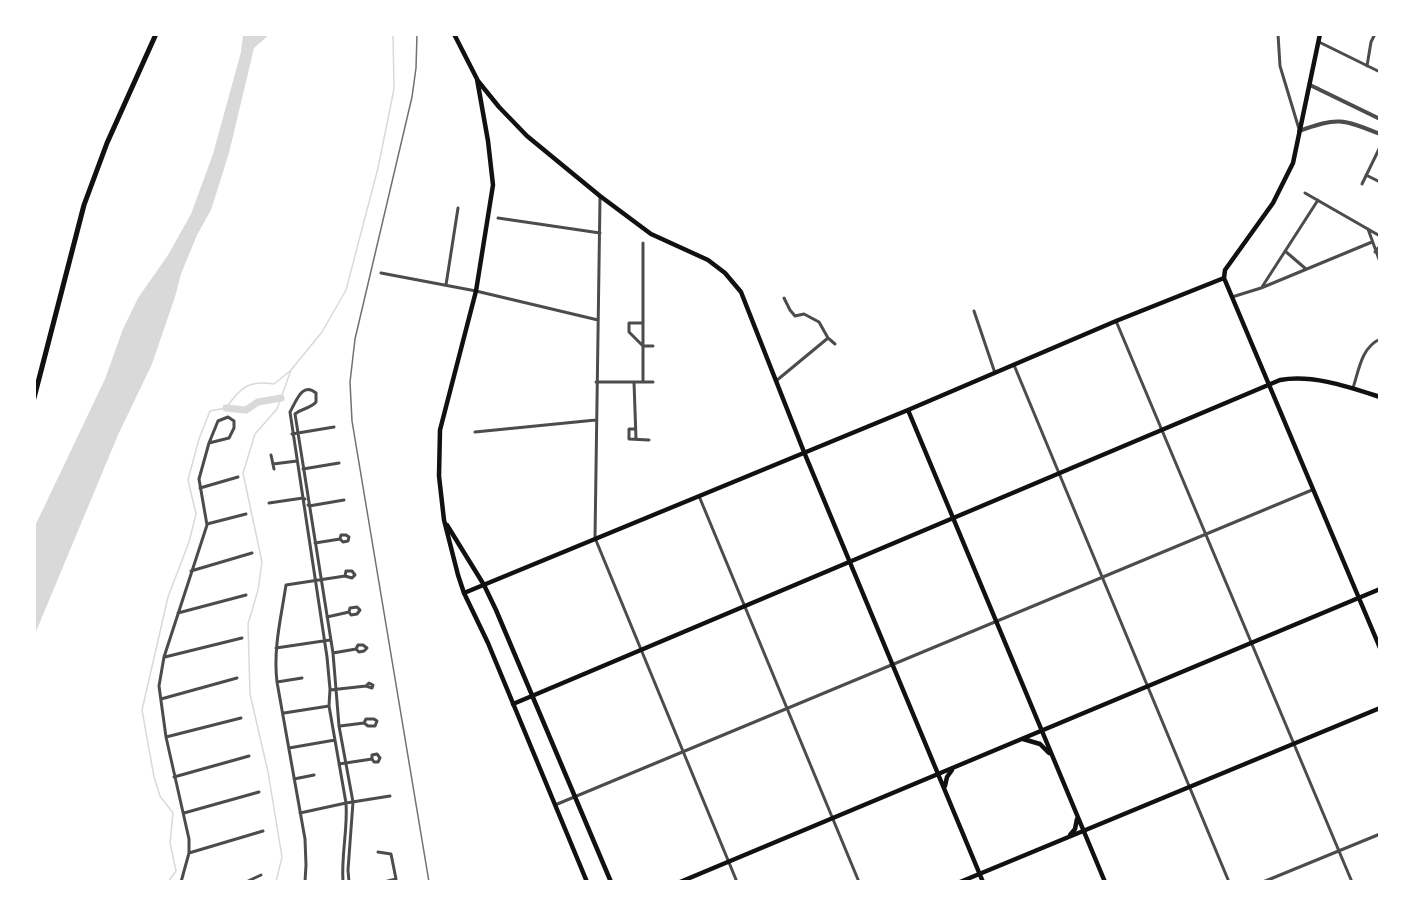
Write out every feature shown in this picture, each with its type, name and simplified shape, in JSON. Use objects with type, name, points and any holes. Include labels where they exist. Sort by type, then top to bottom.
[{"type":"highway","points":[[34,398],[84,205],[111,134],[156,34]]},
{"type":"main road","points":[[454,34],[477,79],[499,107],[527,136],[600,196],[651,234],[708,260],[725,273],[741,292],[804,452],[983,882]]},
{"type":"main road","points":[[1321,34],[1293,163],[1273,203],[1226,270],[1224,278],[1380,648]]},
{"type":"main road","points":[[477,79],[493,185],[476,291],[440,430],[439,476],[444,520],[465,593],[587,882]]},
{"type":"main road","points":[[465,593],[1224,278]]},
{"type":"main road","points":[[513,704],[1269,385],[1286,379],[1299,378],[1353,388],[1380,397]]},
{"type":"main road","points":[[908,410],[1105,882]]},
{"type":"main road","points":[[444,520],[484,585],[611,882]]},
{"type":"main road","points":[[680,882],[1380,589]]},
{"type":"main road","points":[[960,882],[1380,708]]},
{"type":"main road","points":[[1019,740],[1040,744],[1053,757]]},
{"type":"main road","points":[[945,788],[947,777],[957,766]]},
{"type":"main road","points":[[1065,838],[1075,829],[1077,816]]},
{"type":"main road","points":[[972,854],[978,864],[993,868]]},
{"type":"street","points":[[1278,34],[1280,66],[1299,131],[1320,123],[1346,121],[1380,134]]},
{"type":"street","points":[[1367,66],[1371,42],[1375,34]]},
{"type":"street","points":[[1319,42],[1380,72]]},
{"type":"street","points":[[1310,85],[1380,119]]},
{"type":"street","points":[[1362,184],[1380,147]]},
{"type":"street","points":[[1366,175],[1380,182]]},
{"type":"street","points":[[1305,193],[1380,236]]},
{"type":"street","points":[[600,196],[595,538],[643,649],[737,882]]},
{"type":"street","points":[[1261,288],[1318,200]]},
{"type":"street","points":[[446,285],[458,208]]},
{"type":"street","points":[[498,218],[600,233]]},
{"type":"street","points":[[1368,229],[1380,262]]},
{"type":"street","points":[[1232,297],[1261,288],[1372,242]]},
{"type":"street","points":[[643,243],[643,382]]},
{"type":"street","points":[[1375,252],[1380,246]]},
{"type":"street","points":[[1285,250],[1306,270]]},
{"type":"street","points":[[381,273],[476,291],[598,320]]},
{"type":"street","points":[[784,298],[795,316],[804,314],[819,322],[828,338],[835,344]]},
{"type":"street","points":[[974,311],[995,373]]},
{"type":"street","points":[[1116,321],[1352,882]]},
{"type":"street","points":[[643,323],[629,322],[629,332],[643,346],[653,346]]},
{"type":"street","points":[[776,381],[828,338]]},
{"type":"street","points":[[1353,388],[1363,356],[1373,342],[1380,339]]},
{"type":"street","points":[[1014,365],[1230,882]]},
{"type":"street","points":[[596,382],[653,382]]},
{"type":"street","points":[[634,382],[636,439]]},
{"type":"street","points":[[343,882],[347,818],[329,706],[330,690],[316,580],[290,412],[303,389],[312,389],[316,393],[316,402],[312,406],[295,414],[333,653],[339,726],[353,802],[349,882]]},
{"type":"street","points":[[181,882],[189,852],[184,813],[166,737],[159,686],[164,657],[207,525],[199,479],[209,443],[218,421],[228,417],[234,421],[234,428],[229,438],[209,443]]},
{"type":"street","points":[[475,432],[596,420]]},
{"type":"street","points":[[292,434],[334,427]]},
{"type":"street","points":[[635,429],[629,429],[629,439],[649,440]]},
{"type":"street","points":[[271,455],[273,466],[297,461]]},
{"type":"street","points":[[303,469],[339,463]]},
{"type":"street","points":[[200,488],[238,477]]},
{"type":"street","points":[[555,805],[1313,489]]},
{"type":"street","points":[[699,496],[859,882]]},
{"type":"street","points":[[303,498],[309,506]]},
{"type":"street","points":[[269,503],[303,498]]},
{"type":"street","points":[[309,506],[344,500]]},
{"type":"street","points":[[207,525],[246,514]]},
{"type":"street","points":[[315,543],[340,539]]},
{"type":"street","points":[[191,571],[252,553]]},
{"type":"street","points":[[304,882],[305,839],[277,682],[276,648],[286,585],[345,576]]},
{"type":"street","points":[[178,613],[246,596]]},
{"type":"street","points":[[327,617],[349,612]]},
{"type":"street","points":[[164,657],[242,638]]},
{"type":"street","points":[[276,648],[330,640]]},
{"type":"street","points":[[333,653],[356,649]]},
{"type":"street","points":[[161,699],[237,678]]},
{"type":"street","points":[[277,682],[302,678]]},
{"type":"street","points":[[330,690],[366,686]]},
{"type":"street","points":[[284,713],[329,706]]},
{"type":"street","points":[[166,737],[241,718]]},
{"type":"street","points":[[339,726],[364,723]]},
{"type":"street","points":[[289,748],[335,740]]},
{"type":"street","points":[[174,777],[249,756]]},
{"type":"street","points":[[339,764],[372,759]]},
{"type":"street","points":[[294,779],[314,775]]},
{"type":"street","points":[[184,813],[259,792]]},
{"type":"street","points":[[300,813],[390,796]]},
{"type":"street","points":[[189,852],[263,831]]},
{"type":"street","points":[[1263,882],[1380,834]]},
{"type":"street","points":[[378,852],[392,854],[396,879],[384,882]]},
{"type":"street","points":[[343,854],[349,855]]},
{"type":"street","points":[[246,882],[261,875]]},
{"type":"shaded area","points":[[243,35],[269,35],[254,48],[229,153],[211,210],[197,235],[181,274],[152,364],[118,435],[35,634],[35,526],[105,379],[123,329],[138,298],[168,255],[191,214],[213,154],[241,52]]},
{"type":"waterway","points":[[276,882],[282,857],[268,772],[250,694],[248,624],[258,590],[262,562],[243,473],[255,434],[277,409],[291,370],[322,332],[346,290],[378,168],[394,89],[393,34]]},
{"type":"waterway","points":[[168,882],[176,871],[170,843],[173,813],[160,796],[154,777],[142,710],[168,597],[189,542],[196,514],[188,480],[199,439],[210,411],[226,408],[246,387],[258,383],[274,384],[290,371]]},
{"type":"waterway","points":[[226,408],[246,410],[258,402],[281,398]]},
{"type":"railway","points":[[417,34],[412,97],[355,339],[350,382],[352,421],[429,882]]}]
